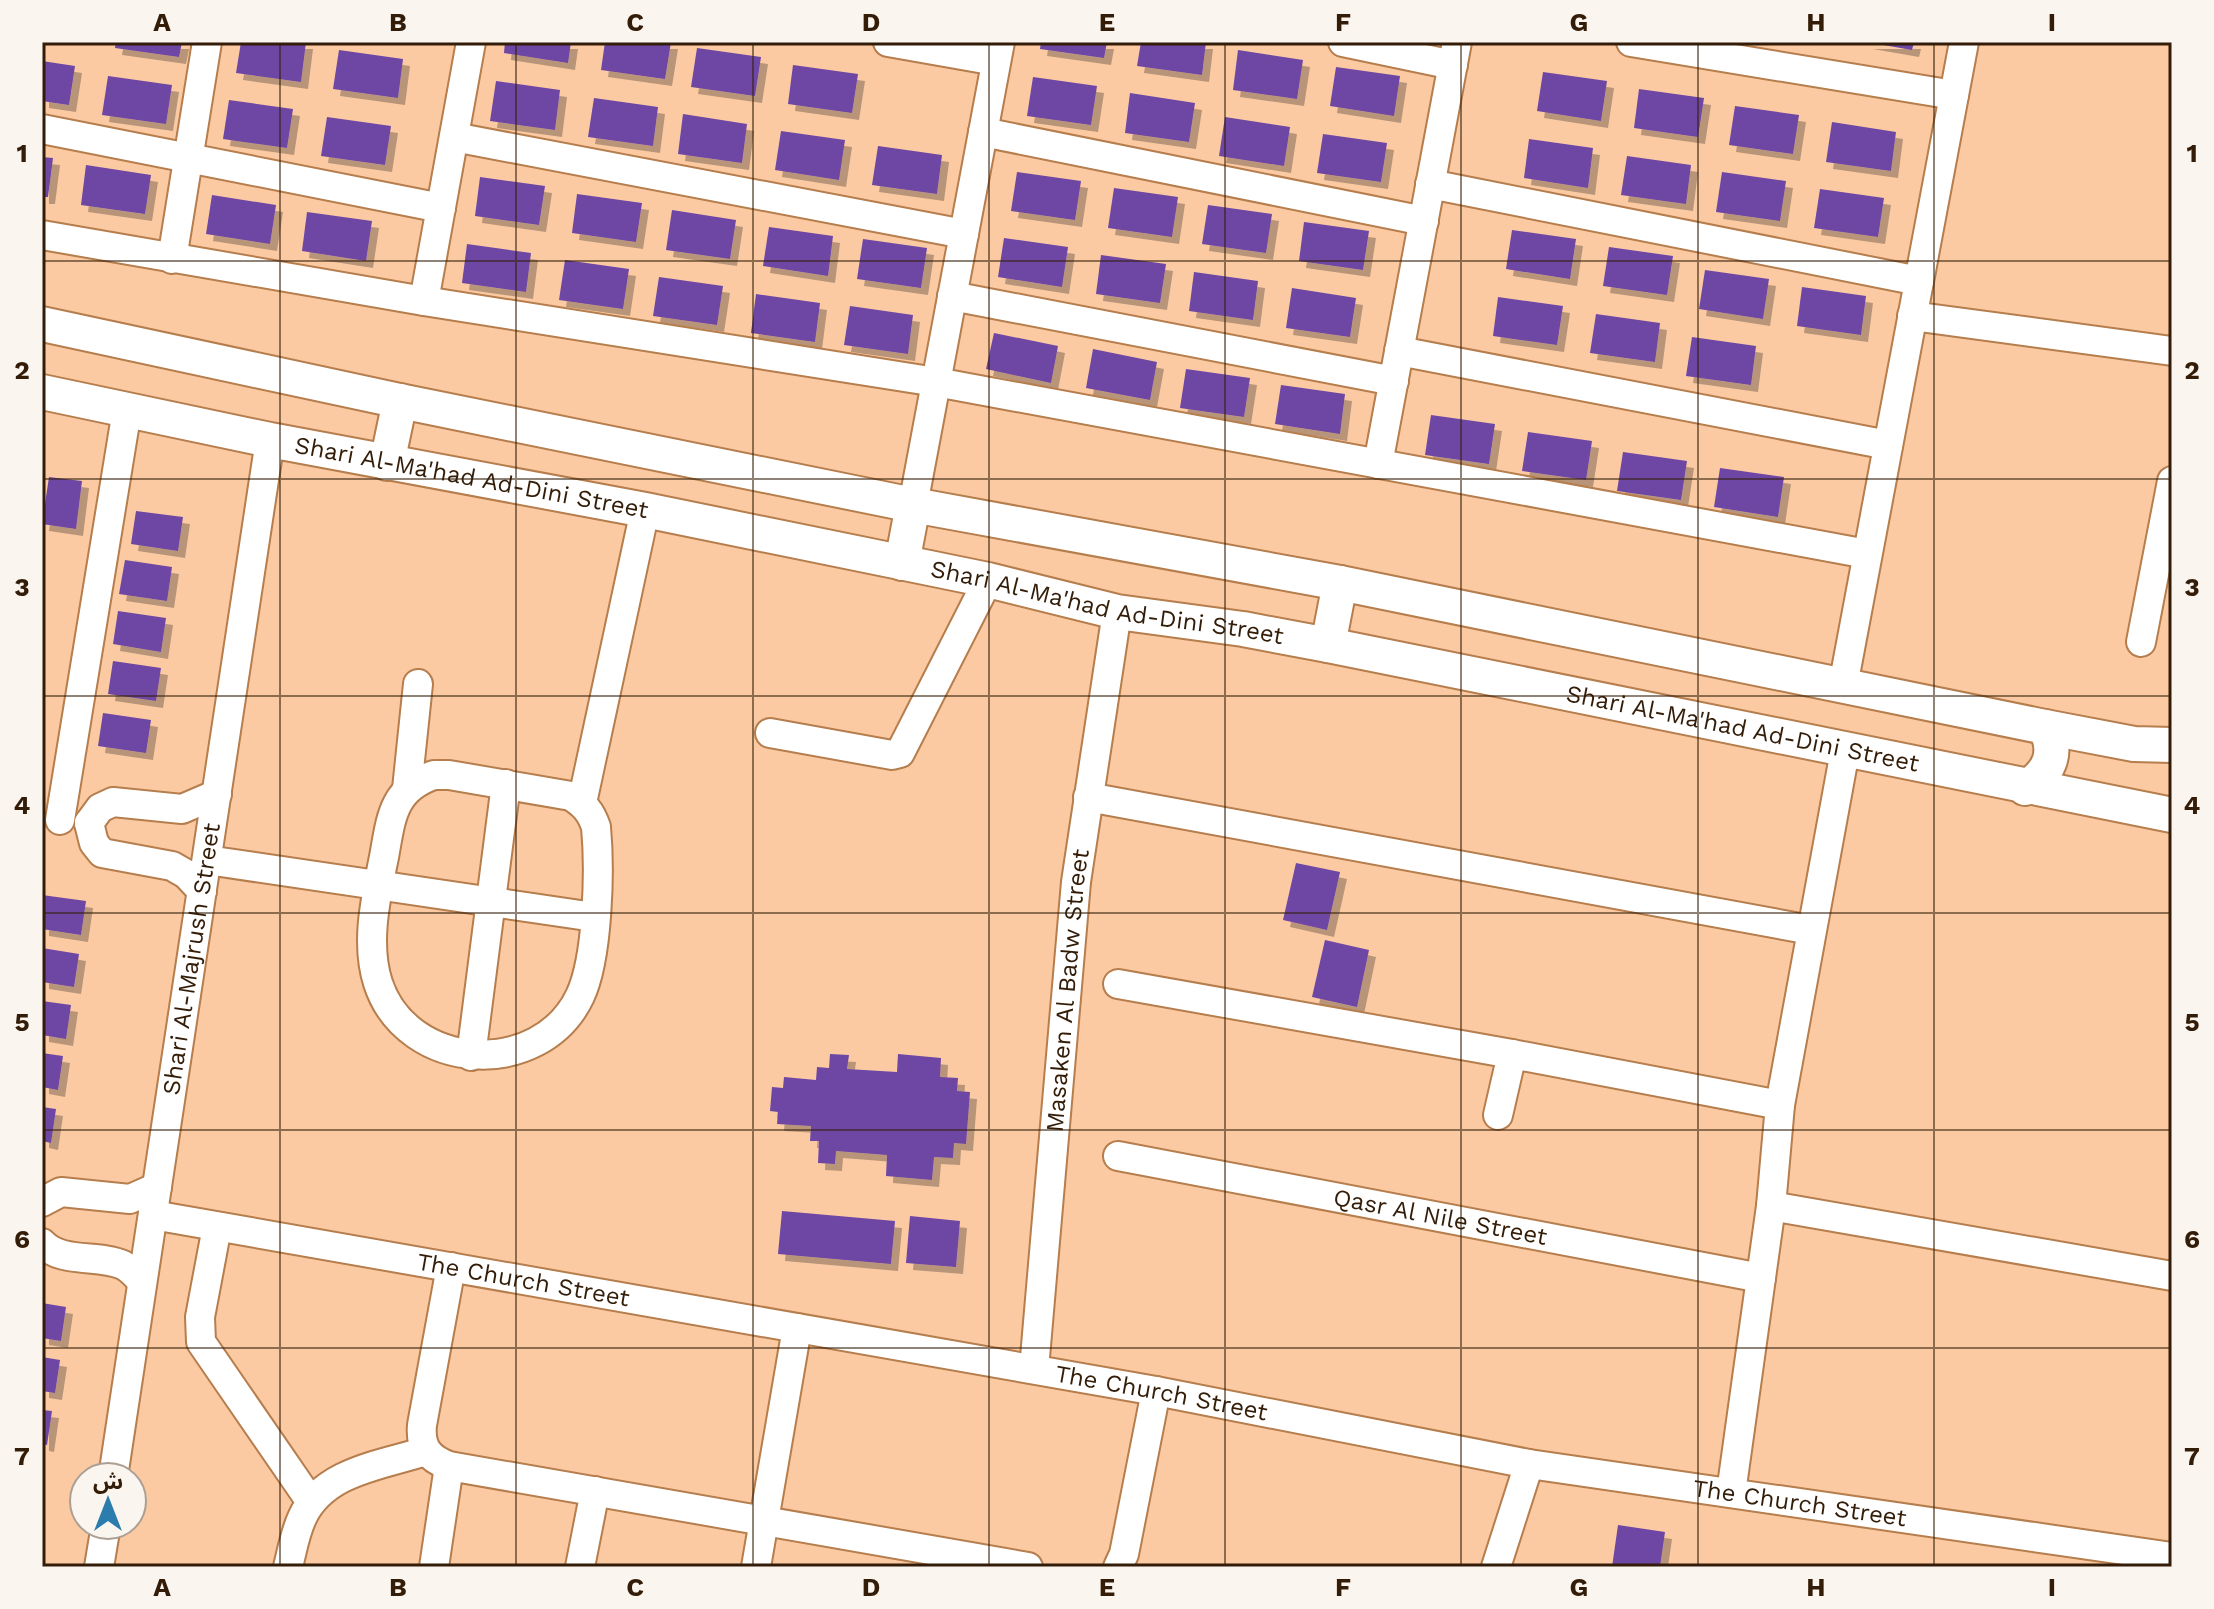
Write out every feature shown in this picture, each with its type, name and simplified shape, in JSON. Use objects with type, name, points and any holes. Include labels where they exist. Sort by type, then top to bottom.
[{"type":"street","points":[[172,259],[207,42]]},
{"type":"street","points":[[424,301],[471,42]]},
{"type":"street","points":[[888,42],[998,52],[902,563]]},
{"type":"street","points":[[1343,42],[1455,54],[1378,464]]},
{"type":"street","points":[[1631,42],[1954,95]]},
{"type":"street","points":[[1843,686],[1964,42]]},
{"type":"street","points":[[42,129],[441,208]]},
{"type":"street","points":[[983,132],[1424,221]]},
{"type":"street","points":[[454,137],[964,234]]},
{"type":"street","points":[[1430,184],[1919,281]]},
{"type":"street","points":[[42,235],[424,301],[936,382],[1867,554]]},
{"type":"street","points":[[952,296],[1394,381]]},
{"type":"street","points":[[1912,316],[2172,351]]},
{"type":"street","points":[[42,324],[400,401],[913,505],[1340,583],[2134,744],[2172,745]]},
{"type":"street","points":[[1399,351],[1888,445]]},
{"type":"street","name":"Shari Al-Ma'had Ad-Dini Street","points":[[42,392],[270,440],[645,510],[988,580],[1117,612],[1243,629],[1328,645],[2025,788],[2172,815]]},
{"type":"street","points":[[387,463],[400,401]]},
{"type":"street","points":[[89,823],[51,818],[127,410]]},
{"type":"street","name":"Shari Al-Majrush Street","points":[[115,1461],[270,440]]},
{"type":"street","points":[[2141,642],[2172,481]]},
{"type":"street","points":[[582,803],[645,510]]},
{"type":"street","points":[[770,733],[892,755],[900,753],[988,580]]},
{"type":"street","points":[[1328,645],[1340,583]]},
{"type":"street","name":"Masaken Al Badw Street","points":[[1034,1369],[1076,882],[1117,612]]},
{"type":"street","points":[[407,789],[418,684]]},
{"type":"street","points":[[2025,788],[2049,767],[2052,746],[2045,727]]},
{"type":"street","points":[[1731,1493],[1771,1206],[1780,1105],[1845,751]]},
{"type":"street","points":[[434,775],[449,775],[558,792],[582,803],[591,813],[596,827],[594,917],[589,974],[565,1020],[545,1037],[522,1049],[497,1055],[471,1056],[439,1048],[411,1031],[389,1007],[379,987],[371,943],[378,885],[392,816],[407,789],[434,775]]},
{"type":"street","points":[[471,1056],[506,784]]},
{"type":"street","points":[[89,823],[104,805],[113,802],[182,809],[217,794]]},
{"type":"street","points":[[1088,797],[1811,930]]},
{"type":"street","points":[[89,823],[94,843],[102,853],[172,866],[186,874],[202,891]]},
{"type":"street","points":[[207,860],[594,917]]},
{"type":"street","points":[[1118,984],[1780,1105]]},
{"type":"street","points":[[1498,1115],[1512,1054]]},
{"type":"street","name":"Qasr Al Nile Street","points":[[1118,1156],[1761,1278]]},
{"type":"street","points":[[42,1202],[61,1192],[130,1199],[157,1187]]},
{"type":"street","points":[[1771,1206],[2172,1276]]},
{"type":"street","name":"The Church Street","points":[[153,1215],[1156,1391],[1529,1464],[2172,1557]]},
{"type":"street","points":[[217,1227],[200,1317],[201,1342],[311,1502]]},
{"type":"street","points":[[42,1243],[52,1251],[118,1263],[132,1271],[142,1282]]},
{"type":"street","points":[[434,1567],[438,1458],[421,1439],[451,1267]]},
{"type":"street","points":[[756,1567],[797,1328]]},
{"type":"street","points":[[1121,1566],[1156,1391]]},
{"type":"street","points":[[288,1567],[297,1531],[311,1502],[335,1481],[438,1458],[964,1561],[1028,1567]]},
{"type":"street","points":[[1496,1567],[1529,1464]]},
{"type":"street","points":[[580,1567],[595,1491]]},
{"type":"street","points":[[99,1567],[103,1541]]},
{"type":"building","points":[[116,42],[182,42],[179,57],[115,48]]},
{"type":"building","points":[[241,42],[306,42],[301,82],[236,73]]},
{"type":"building","points":[[505,42],[571,42],[568,63],[504,53]]},
{"type":"building","points":[[605,42],[671,42],[665,79],[601,70]]},
{"type":"building","points":[[1041,42],[1107,42],[1104,58],[1040,49]]},
{"type":"building","points":[[1141,42],[1206,42],[1202,75],[1137,66]]},
{"type":"building","points":[[1866,42],[1914,42],[1912,50]]},
{"type":"building","points":[[697,48],[761,57],[755,96],[691,87]]},
{"type":"building","points":[[339,50],[403,59],[398,98],[333,89]]},
{"type":"building","points":[[1238,50],[1303,60],[1297,99],[1233,90]]},
{"type":"building","points":[[42,61],[75,66],[69,105],[42,101]]},
{"type":"building","points":[[793,65],[858,74],[852,113],[788,104]]},
{"type":"building","points":[[1336,67],[1400,76],[1394,116],[1330,106]]},
{"type":"building","points":[[1543,72],[1607,81],[1601,121],[1537,111]]},
{"type":"building","points":[[108,76],[172,85],[166,124],[102,115]]},
{"type":"building","points":[[1033,77],[1097,86],[1091,125],[1027,116]]},
{"type":"building","points":[[496,81],[560,90],[555,130],[490,121]]},
{"type":"building","points":[[1639,89],[1704,98],[1698,137],[1634,128]]},
{"type":"building","points":[[1130,93],[1195,103],[1189,142],[1125,133]]},
{"type":"building","points":[[594,98],[658,107],[653,146],[588,137]]},
{"type":"building","points":[[229,100],[293,109],[287,148],[223,139]]},
{"type":"building","points":[[1735,106],[1799,115],[1793,154],[1729,145]]},
{"type":"building","points":[[683,114],[747,124],[742,163],[678,154]]},
{"type":"building","points":[[327,117],[391,126],[385,165],[321,156]]},
{"type":"building","points":[[1225,117],[1290,127],[1284,166],[1219,156]]},
{"type":"building","points":[[1832,122],[1896,132],[1891,171],[1826,162]]},
{"type":"building","points":[[781,131],[845,140],[839,180],[775,170]]},
{"type":"building","points":[[1323,134],[1387,143],[1381,182],[1317,173]]},
{"type":"building","points":[[1529,139],[1593,148],[1588,188],[1524,178]]},
{"type":"building","points":[[878,146],[942,155],[937,194],[872,185]]},
{"type":"building","points":[[1627,156],[1691,165],[1686,204],[1621,195]]},
{"type":"building","points":[[42,157],[53,158],[48,197],[42,197]]},
{"type":"building","points":[[86,165],[151,175],[145,214],[81,205]]},
{"type":"building","points":[[1017,172],[1081,181],[1075,220],[1011,211]]},
{"type":"building","points":[[1722,172],[1786,181],[1780,221],[1716,212]]},
{"type":"building","points":[[480,177],[545,186],[539,225],[475,216]]},
{"type":"building","points":[[1114,188],[1178,197],[1172,237],[1108,228]]},
{"type":"building","points":[[1820,189],[1884,198],[1878,237],[1814,228]]},
{"type":"building","points":[[577,194],[642,203],[636,242],[572,233]]},
{"type":"building","points":[[212,195],[276,205],[270,244],[206,234]]},
{"type":"building","points":[[1208,205],[1272,214],[1266,253],[1202,244]]},
{"type":"building","points":[[672,210],[736,220],[730,259],[666,250]]},
{"type":"building","points":[[307,212],[372,221],[366,261],[302,251]]},
{"type":"building","points":[[1304,222],[1369,231],[1363,270],[1299,261]]},
{"type":"building","points":[[769,227],[833,236],[828,276],[763,266]]},
{"type":"building","points":[[1512,230],[1576,239],[1570,279],[1506,269]]},
{"type":"building","points":[[1004,238],[1068,247],[1062,287],[998,277]]},
{"type":"building","points":[[863,239],[927,248],[921,288],[857,279]]},
{"type":"building","points":[[467,244],[531,253],[526,292],[462,283]]},
{"type":"building","points":[[1609,247],[1673,256],[1667,295],[1603,286]]},
{"type":"building","points":[[1101,255],[1166,264],[1160,303],[1096,294]]},
{"type":"building","points":[[565,260],[629,269],[623,309],[559,300]]},
{"type":"building","points":[[1705,270],[1769,279],[1763,319],[1699,309]]},
{"type":"building","points":[[1194,272],[1258,281],[1253,320],[1189,311]]},
{"type":"building","points":[[659,277],[723,286],[717,325],[653,316]]},
{"type":"building","points":[[1802,287],[1866,296],[1861,335],[1797,326]]},
{"type":"building","points":[[1292,288],[1356,298],[1350,337],[1286,328]]},
{"type":"building","points":[[756,294],[820,303],[815,342],[751,333]]},
{"type":"building","points":[[1498,297],[1563,306],[1557,345],[1493,336]]},
{"type":"building","points":[[850,306],[913,315],[908,354],[844,345]]},
{"type":"building","points":[[1596,314],[1660,323],[1655,362],[1590,353]]},
{"type":"building","points":[[994,333],[1058,346],[1051,383],[986,369]]},
{"type":"building","points":[[1692,337],[1756,346],[1751,385],[1686,376]]},
{"type":"building","points":[[1093,349],[1157,362],[1150,400],[1086,388]]},
{"type":"building","points":[[1186,369],[1250,378],[1244,417],[1180,408]]},
{"type":"building","points":[[1281,385],[1345,394],[1340,434],[1275,424]]},
{"type":"building","points":[[1431,415],[1495,424],[1489,464],[1425,455]]},
{"type":"building","points":[[1528,432],[1592,441],[1586,480],[1522,471]]},
{"type":"building","points":[[1623,452],[1687,461],[1681,500],[1617,491]]},
{"type":"building","points":[[1720,468],[1784,477],[1778,517],[1714,507]]},
{"type":"building","points":[[49,477],[82,481],[76,529],[42,524]]},
{"type":"building","points":[[136,511],[183,517],[178,551],[131,544]]},
{"type":"building","points":[[125,560],[172,567],[167,601],[119,594]]},
{"type":"building","points":[[118,611],[166,618],[161,652],[113,644]]},
{"type":"building","points":[[113,661],[161,668],[156,701],[108,694]]},
{"type":"building","points":[[103,713],[151,720],[146,753],[98,746]]},
{"type":"building","points":[[1296,863],[1340,872],[1327,930],[1283,920]]},
{"type":"building","points":[[42,895],[86,901],[81,935],[42,929]]},
{"type":"building","points":[[1325,940],[1369,950],[1357,1007],[1312,997]]},
{"type":"building","points":[[42,948],[79,954],[74,987],[42,982]]},
{"type":"building","points":[[42,1001],[71,1005],[66,1039],[42,1035]]},
{"type":"building","points":[[42,1053],[63,1056],[58,1090],[42,1087]]},
{"type":"building","points":[[830,1054],[849,1055],[847,1069],[897,1072],[898,1054],[941,1058],[940,1077],[958,1078],[957,1091],[970,1092],[966,1144],[954,1143],[953,1158],[934,1157],[932,1180],[886,1176],[887,1155],[836,1151],[835,1164],[818,1163],[819,1141],[810,1141],[811,1126],[777,1124],[778,1112],[770,1111],[772,1087],[783,1088],[784,1077],[816,1080],[817,1067],[829,1068]]},
{"type":"building","points":[[42,1107],[56,1109],[51,1143],[42,1141]]},
{"type":"building","points":[[782,1211],[895,1221],[891,1264],[778,1254]]},
{"type":"building","points":[[910,1216],[960,1221],[956,1267],[906,1263]]},
{"type":"building","points":[[42,1303],[66,1307],[61,1341],[42,1338]]},
{"type":"building","points":[[42,1357],[60,1360],[55,1393],[42,1391]]},
{"type":"building","points":[[42,1410],[52,1411],[47,1445],[42,1444]]},
{"type":"building","points":[[1618,1525],[1665,1532],[1660,1567],[1612,1567]]}]
